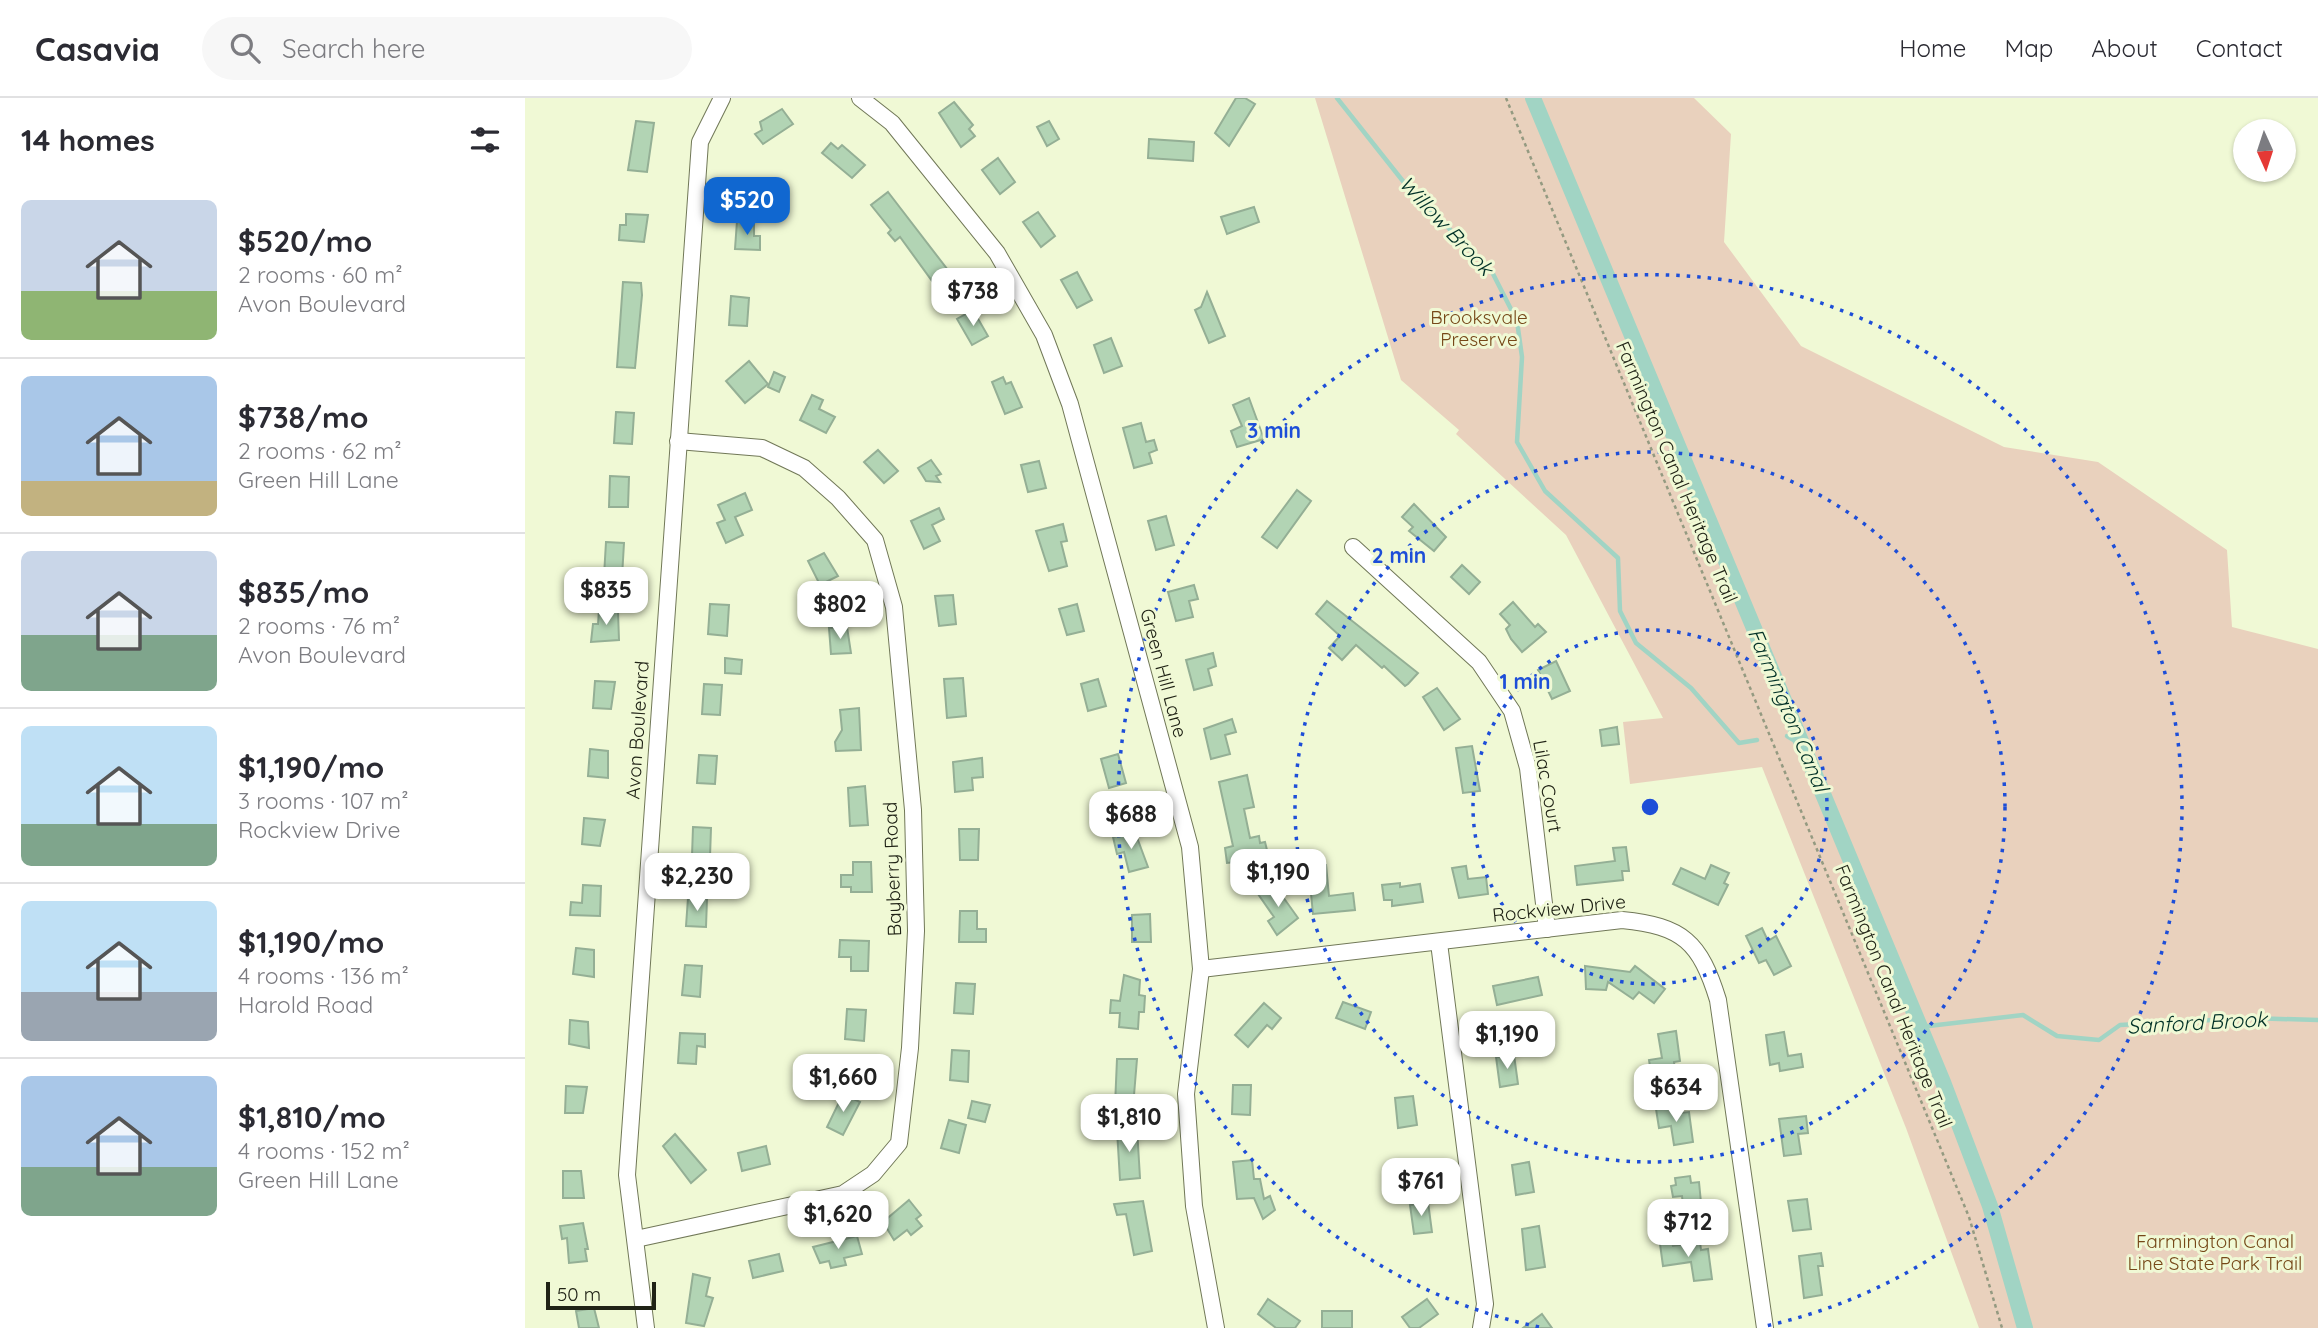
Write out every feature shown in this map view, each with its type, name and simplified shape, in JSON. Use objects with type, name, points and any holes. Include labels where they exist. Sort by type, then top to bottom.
[{"type":"street","name":"Avon Boulevard","points":[[646,1328],[627,1175],[700,142],[722,98]]},
{"type":"street","name":"Green Hill Lane","points":[[860,98],[892,123],[996,253],[1044,335],[1070,404],[1190,847],[1201,969],[1185,1094],[1194,1206],[1216,1328]]},
{"type":"street","name":"Bayberry Road","points":[[636,1239],[843,1194],[873,1174],[899,1143],[911,1048],[916,931],[913,810],[894,607],[875,540],[838,498],[804,468],[762,448],[678,441]]},
{"type":"street","name":"Lilac Court","points":[[1353,547],[1479,662],[1512,711],[1528,768],[1547,929]]},
{"type":"street","name":"Rockview Drive","points":[[1201,969],[1622,920],[1659,923],[1690,942],[1708,967],[1719,1000],[1765,1328]]},
{"type":"street","points":[[1439,943],[1485,1304],[1481,1328]]},
{"type":"path","name":"Farmington Canal Heritage Trail","points":[[1506,98],[1969,1217],[2002,1328]]},
{"type":"green space","points":[[1315,98],[1694,98],[1731,134],[1724,242],[1801,346],[2004,447],[2098,462],[2227,550],[2232,627],[2318,649],[2318,1328],[1979,1328],[1906,1128],[1762,767],[1630,784],[1623,722],[1663,718],[1566,535],[1456,434],[1459,430],[1401,380]]},
{"type":"building","points":[[1236,98],[1245,98],[1255,104],[1229,146],[1215,133]]},
{"type":"building","points":[[954,102],[973,125],[969,129],[975,136],[961,147],[939,113]]},
{"type":"building","points":[[782,109],[793,124],[763,144],[755,134],[762,130],[760,122]]},
{"type":"building","points":[[636,121],[654,123],[647,172],[628,170]]},
{"type":"building","points":[[1049,121],[1059,139],[1047,146],[1037,127]]},
{"type":"building","points":[[1149,139],[1194,142],[1193,161],[1148,158]]},
{"type":"building","points":[[831,143],[838,149],[842,145],[865,165],[852,178],[822,153]]},
{"type":"building","points":[[998,158],[1015,182],[1000,194],[982,170]]},
{"type":"building","points":[[888,192],[951,274],[935,285],[900,237],[895,241],[888,233],[891,230],[871,205]]},
{"type":"building","points":[[1254,207],[1259,222],[1227,234],[1221,217]]},
{"type":"building","points":[[1038,212],[1055,236],[1041,247],[1023,222]]},
{"type":"building","points":[[626,214],[648,215],[644,242],[619,240],[620,225],[626,225]]},
{"type":"building","points":[[737,221],[754,222],[754,236],[760,236],[760,250],[735,249]]},
{"type":"building","points":[[1077,272],[1092,300],[1077,308],[1061,280]]},
{"type":"building","points":[[623,282],[641,283],[635,368],[617,367]]},
{"type":"building","points":[[1207,292],[1225,336],[1209,343],[1195,310],[1201,307]]},
{"type":"building","points":[[731,296],[749,298],[747,326],[729,325]]},
{"type":"building","points":[[973,310],[988,336],[972,345],[957,319]]},
{"type":"building","points":[[1111,338],[1122,366],[1104,373],[1094,345]]},
{"type":"building","points":[[749,361],[768,384],[745,403],[726,381]]},
{"type":"building","points":[[774,372],[785,377],[779,392],[768,387]]},
{"type":"building","points":[[1003,377],[1006,384],[1011,382],[1022,407],[1005,414],[992,382]]},
{"type":"building","points":[[812,395],[823,400],[819,409],[835,417],[826,433],[800,420]]},
{"type":"building","points":[[1249,398],[1264,439],[1237,447],[1231,431],[1242,426],[1233,405]]},
{"type":"building","points":[[616,412],[634,413],[632,444],[614,443]]},
{"type":"building","points":[[1141,423],[1146,442],[1154,440],[1157,450],[1149,453],[1152,463],[1134,468],[1123,428]]},
{"type":"building","points":[[878,450],[898,471],[884,483],[864,462]]},
{"type":"building","points":[[931,460],[941,474],[936,476],[940,482],[926,481],[918,468]]},
{"type":"building","points":[[1039,461],[1046,488],[1028,492],[1021,465]]},
{"type":"building","points":[[610,476],[629,477],[628,507],[609,507]]},
{"type":"building","points":[[1297,490],[1311,501],[1277,548],[1262,537]]},
{"type":"building","points":[[745,493],[752,510],[735,517],[743,535],[726,543],[717,523],[725,520],[718,505]]},
{"type":"building","points":[[1414,504],[1446,537],[1434,551],[1409,531],[1413,527],[1402,517]]},
{"type":"building","points":[[939,508],[944,519],[932,525],[940,541],[924,549],[911,521]]},
{"type":"building","points":[[1166,516],[1174,545],[1156,550],[1148,521]]},
{"type":"building","points":[[1063,524],[1067,541],[1061,542],[1067,566],[1049,571],[1036,531]]},
{"type":"building","points":[[606,542],[624,543],[622,577],[604,576]]},
{"type":"building","points":[[824,553],[838,576],[820,585],[808,561]]},
{"type":"building","points":[[1462,565],[1480,582],[1469,594],[1451,577]]},
{"type":"building","points":[[1194,585],[1198,599],[1189,601],[1193,617],[1176,621],[1168,592]]},
{"type":"building","points":[[953,595],[956,624],[939,626],[935,596]]},
{"type":"building","points":[[1327,601],[1418,673],[1405,686],[1356,645],[1342,660],[1329,648],[1340,636],[1316,614]]},
{"type":"building","points":[[1513,602],[1535,627],[1538,624],[1546,632],[1522,652],[1506,629],[1510,625],[1500,614]]},
{"type":"building","points":[[710,604],[729,605],[727,636],[708,634]]},
{"type":"building","points":[[1077,604],[1084,631],[1067,635],[1059,609]]},
{"type":"building","points":[[599,610],[618,612],[619,640],[591,642],[593,624],[598,624]]},
{"type":"building","points":[[847,627],[851,653],[831,654],[829,628]]},
{"type":"building","points":[[1213,653],[1216,666],[1208,669],[1212,685],[1194,690],[1186,660]]},
{"type":"building","points":[[725,658],[742,660],[741,674],[725,673]]},
{"type":"building","points":[[1556,661],[1570,691],[1552,699],[1538,670]]},
{"type":"building","points":[[963,678],[966,716],[947,718],[944,679]]},
{"type":"building","points":[[1098,679],[1106,706],[1088,711],[1081,684]]},
{"type":"building","points":[[595,681],[615,682],[611,709],[593,708]]},
{"type":"building","points":[[704,684],[722,685],[720,715],[702,714]]},
{"type":"building","points":[[1437,688],[1460,719],[1444,730],[1423,697]]},
{"type":"building","points":[[859,708],[861,750],[836,751],[835,742],[842,730],[840,710]]},
{"type":"building","points":[[1232,719],[1236,732],[1225,735],[1230,754],[1211,759],[1204,729]]},
{"type":"building","points":[[1617,727],[1619,744],[1602,746],[1600,730]]},
{"type":"building","points":[[1472,746],[1480,791],[1463,793],[1456,748]]},
{"type":"building","points":[[590,749],[608,751],[608,778],[588,776]]},
{"type":"building","points":[[1118,754],[1126,783],[1109,788],[1101,759]]},
{"type":"building","points":[[699,755],[717,756],[715,784],[697,783]]},
{"type":"building","points":[[982,758],[983,777],[972,778],[973,790],[955,792],[953,762]]},
{"type":"building","points":[[1247,775],[1254,807],[1244,809],[1250,838],[1259,836],[1260,843],[1265,842],[1267,850],[1245,855],[1245,861],[1227,863],[1225,848],[1233,846],[1219,782]]},
{"type":"building","points":[[865,786],[868,825],[850,826],[848,788]]},
{"type":"building","points":[[584,818],[605,820],[600,846],[582,844]]},
{"type":"building","points":[[693,827],[711,828],[710,857],[692,856]]},
{"type":"building","points":[[959,829],[979,829],[978,860],[960,860]]},
{"type":"building","points":[[1135,832],[1148,867],[1129,872],[1124,852],[1117,854],[1113,837]]},
{"type":"building","points":[[1626,847],[1629,871],[1622,871],[1623,880],[1577,885],[1575,866],[1615,861],[1613,848]]},
{"type":"building","points":[[853,862],[871,862],[872,892],[851,892],[851,887],[841,887],[841,875],[853,875]]},
{"type":"building","points":[[1321,862],[1321,865],[1326,865],[1329,896],[1353,893],[1355,910],[1313,914],[1308,863]]},
{"type":"building","points":[[1711,865],[1729,873],[1724,883],[1728,885],[1718,905],[1673,884],[1681,868],[1705,879]]},
{"type":"building","points":[[1466,866],[1468,879],[1486,877],[1488,894],[1459,898],[1452,868]]},
{"type":"building","points":[[1273,883],[1298,918],[1277,935],[1268,921],[1274,917],[1258,894]]},
{"type":"building","points":[[1400,883],[1400,887],[1420,884],[1423,902],[1392,906],[1392,900],[1384,900],[1382,885]]},
{"type":"building","points":[[583,885],[601,886],[600,916],[570,915],[571,902],[582,903]]},
{"type":"building","points":[[688,898],[707,899],[706,927],[686,926]]},
{"type":"building","points":[[960,911],[977,911],[977,929],[986,929],[986,942],[959,942]]},
{"type":"building","points":[[1150,914],[1151,942],[1132,942],[1132,915]]},
{"type":"building","points":[[1762,928],[1768,941],[1776,936],[1791,966],[1774,975],[1766,960],[1759,963],[1746,936]]},
{"type":"building","points":[[840,940],[869,941],[868,971],[851,971],[851,957],[839,957]]},
{"type":"building","points":[[576,948],[594,950],[594,977],[573,974]]},
{"type":"building","points":[[685,965],[702,966],[700,997],[682,995]]},
{"type":"building","points":[[1585,966],[1630,972],[1635,966],[1665,989],[1654,1003],[1639,992],[1633,999],[1608,982],[1606,990],[1586,989]]},
{"type":"building","points":[[1124,975],[1140,980],[1139,995],[1145,996],[1144,1012],[1139,1012],[1138,1029],[1119,1027],[1120,1013],[1110,1013],[1111,1000],[1120,1001]]},
{"type":"building","points":[[1538,977],[1542,995],[1497,1005],[1493,986]]},
{"type":"building","points":[[956,983],[975,984],[973,1014],[954,1013]]},
{"type":"building","points":[[1343,1002],[1371,1012],[1365,1029],[1336,1018]]},
{"type":"building","points":[[1264,1003],[1281,1018],[1272,1029],[1267,1025],[1248,1047],[1235,1035]]},
{"type":"building","points":[[847,1009],[866,1010],[864,1041],[845,1039]]},
{"type":"building","points":[[570,1020],[588,1022],[589,1048],[569,1044]]},
{"type":"building","points":[[1676,1031],[1680,1061],[1674,1062],[1675,1070],[1651,1073],[1649,1060],[1662,1058],[1658,1034]]},
{"type":"building","points":[[1784,1032],[1788,1056],[1801,1054],[1803,1067],[1780,1071],[1779,1063],[1770,1065],[1766,1035]]},
{"type":"building","points":[[680,1033],[705,1034],[705,1047],[697,1046],[696,1064],[678,1063]]},
{"type":"building","points":[[952,1050],[969,1051],[968,1082],[950,1080]]},
{"type":"building","points":[[1514,1055],[1518,1084],[1500,1087],[1496,1057]]},
{"type":"building","points":[[1117,1059],[1137,1059],[1133,1107],[1115,1106]]},
{"type":"building","points":[[1233,1085],[1251,1085],[1250,1115],[1232,1114]]},
{"type":"building","points":[[566,1086],[587,1087],[583,1113],[565,1113]]},
{"type":"building","points":[[843,1094],[860,1102],[843,1135],[827,1127]]},
{"type":"building","points":[[1413,1096],[1417,1125],[1398,1128],[1395,1098]]},
{"type":"building","points":[[972,1101],[990,1105],[985,1122],[968,1118]]},
{"type":"building","points":[[1679,1106],[1681,1113],[1689,1112],[1693,1142],[1674,1145],[1671,1126],[1659,1128],[1656,1109]]},
{"type":"building","points":[[1806,1116],[1808,1133],[1798,1134],[1801,1154],[1784,1156],[1779,1119]]},
{"type":"building","points":[[949,1120],[966,1125],[959,1153],[941,1148]]},
{"type":"building","points":[[1137,1128],[1140,1178],[1120,1180],[1117,1130]]},
{"type":"building","points":[[675,1134],[706,1170],[691,1183],[663,1146]]},
{"type":"building","points":[[766,1146],[770,1164],[742,1171],[738,1153]]},
{"type":"building","points":[[1252,1160],[1254,1179],[1260,1179],[1264,1199],[1270,1196],[1275,1210],[1263,1219],[1254,1198],[1237,1199],[1233,1162]]},
{"type":"building","points":[[1529,1162],[1534,1192],[1516,1195],[1512,1165]]},
{"type":"building","points":[[563,1171],[581,1171],[584,1198],[563,1198]]},
{"type":"building","points":[[1690,1176],[1691,1183],[1699,1182],[1702,1213],[1684,1215],[1682,1196],[1673,1197],[1671,1186],[1676,1185],[1675,1178]]},
{"type":"building","points":[[1807,1199],[1811,1229],[1793,1231],[1788,1201]]},
{"type":"building","points":[[909,1200],[921,1215],[916,1219],[922,1226],[911,1235],[907,1230],[894,1240],[883,1222]]},
{"type":"building","points":[[1143,1201],[1152,1251],[1134,1255],[1126,1214],[1117,1215],[1114,1204]]},
{"type":"building","points":[[1428,1202],[1432,1232],[1414,1234],[1410,1205]]},
{"type":"building","points":[[583,1223],[588,1249],[585,1249],[587,1261],[569,1263],[567,1238],[562,1239],[560,1226]]},
{"type":"building","points":[[1539,1226],[1545,1267],[1526,1270],[1522,1229]]},
{"type":"building","points":[[857,1236],[862,1254],[844,1258],[846,1265],[831,1268],[829,1261],[820,1263],[813,1247]]},
{"type":"building","points":[[1672,1242],[1673,1246],[1700,1242],[1701,1250],[1708,1249],[1712,1279],[1694,1281],[1691,1262],[1663,1266],[1660,1244]]},
{"type":"building","points":[[1821,1253],[1823,1266],[1818,1266],[1822,1295],[1804,1298],[1799,1256]]},
{"type":"building","points":[[779,1254],[783,1271],[753,1278],[749,1261]]},
{"type":"building","points":[[693,1274],[710,1278],[706,1296],[713,1298],[704,1326],[686,1323]]},
{"type":"building","points":[[1268,1299],[1300,1321],[1295,1328],[1276,1328],[1258,1314]]},
{"type":"building","points":[[1427,1299],[1438,1314],[1419,1328],[1410,1328],[1402,1317]]},
{"type":"building","points":[[594,1308],[599,1328],[579,1328],[576,1311]]},
{"type":"building","points":[[1322,1311],[1352,1311],[1352,1328],[1322,1328]]},
{"type":"building","points":[[1542,1314],[1552,1328],[1523,1328]]},
{"type":"waterway","name":"Willow Brook","points":[[1337,98],[1410,190],[1491,270],[1517,321],[1522,357],[1517,442],[1545,491],[1618,558],[1620,611],[1636,643],[1691,688],[1739,743],[1757,740]]},
{"type":"waterway","name":"Farmington Canal","points":[[1533,98],[1943,1082],[1990,1206],[2025,1328]]},
{"type":"waterway","name":"Sanford Brook","points":[[1787,736],[1802,745]]},
{"type":"waterway","name":"Sanford Brook","points":[[1920,1027],[2023,1015],[2057,1036],[2099,1040],[2120,1025],[2249,1018],[2318,1020]]},
{"type":"park label","name":"Brooksvale Preserve","points":[[1479,328]]},
{"type":"park label","name":"Farmington Canal Line State Park Trail","points":[[2215,1252]]}]
